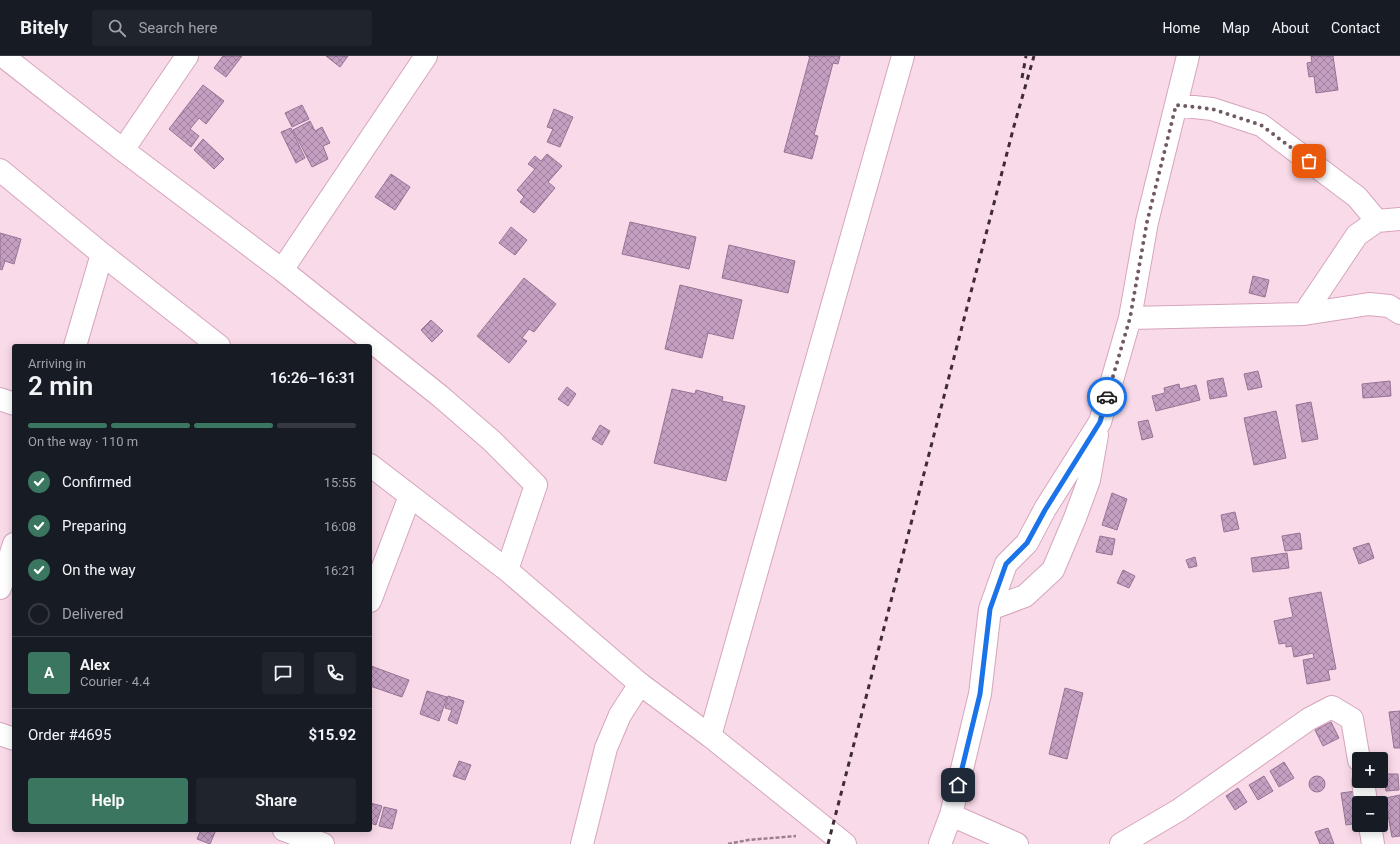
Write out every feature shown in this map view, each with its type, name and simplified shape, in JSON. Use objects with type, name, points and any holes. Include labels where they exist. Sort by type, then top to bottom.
[{"type":"street","points":[[3,56],[123,150],[282,270],[440,396],[492,441],[536,485],[506,570]]},
{"type":"street","points":[[123,150],[187,56]]},
{"type":"street","points":[[282,270],[426,56]]},
{"type":"street","points":[[710,736],[903,56]]},
{"type":"street","points":[[990,609],[1025,596],[1053,570],[1089,480],[1100,422],[1130,318],[1147,222],[1188,56]]},
{"type":"street","points":[[1176,105],[1212,109],[1261,125],[1356,197],[1377,221]]},
{"type":"street","points":[[0,170],[102,254],[216,344]]},
{"type":"street","points":[[1304,314],[1357,235],[1377,221],[1400,219]]},
{"type":"street","points":[[76,344],[102,254]]},
{"type":"street","points":[[1130,318],[1304,314],[1369,304],[1388,306],[1400,313]]},
{"type":"street","points":[[0,399],[12,403]]},
{"type":"street","points":[[940,844],[951,815],[980,694],[990,609],[1006,564],[1027,543],[1045,510],[1100,422]]},
{"type":"street","points":[[372,467],[506,570],[640,684],[710,736],[838,839]]},
{"type":"street","points":[[372,596],[410,496]]},
{"type":"street","points":[[0,588],[12,550]]},
{"type":"street","points":[[582,844],[606,748],[620,715],[640,684]]},
{"type":"street","points":[[1121,844],[1179,810],[1308,718],[1332,707],[1352,718],[1358,752]]},
{"type":"street","points":[[0,734],[12,738]]},
{"type":"street","points":[[951,815],[1017,844]]},
{"type":"street","points":[[279,844],[282,832]]},
{"type":"street","points":[[289,832],[323,844]]},
{"type":"street","points":[[1371,832],[1373,844]]},
{"type":"path","points":[[728,844],[748,840],[838,839]]},
{"type":"building","points":[[223,56],[242,56],[226,77],[214,68]]},
{"type":"building","points":[[326,56],[348,56],[340,67]]},
{"type":"building","points":[[810,56],[840,56],[838,64],[833,63],[814,135],[818,136],[812,159],[784,152]]},
{"type":"building","points":[[1311,56],[1333,56],[1338,90],[1316,93],[1314,76],[1309,77],[1307,63],[1312,62]]},
{"type":"building","points":[[203,85],[224,101],[206,124],[199,118],[190,129],[199,136],[191,147],[169,129]]},
{"type":"building","points":[[302,105],[309,119],[292,127],[285,113]]},
{"type":"building","points":[[554,109],[573,117],[560,147],[547,142],[553,129],[547,127]]},
{"type":"building","points":[[310,121],[315,131],[322,127],[330,143],[323,146],[328,159],[312,167],[293,130]]},
{"type":"building","points":[[291,128],[305,158],[296,163],[281,132]]},
{"type":"building","points":[[203,139],[224,159],[214,169],[194,150]]},
{"type":"building","points":[[547,154],[562,166],[548,182],[555,188],[534,213],[520,202],[524,197],[517,190],[535,169],[528,164],[535,156],[541,161]]},
{"type":"building","points":[[391,174],[410,187],[395,210],[375,197]]},
{"type":"building","points":[[630,222],[696,237],[689,269],[622,254]]},
{"type":"building","points":[[511,227],[527,240],[515,255],[499,243]]},
{"type":"building","points":[[0,233],[21,239],[14,264],[5,261],[2,270],[0,269]]},
{"type":"building","points":[[729,245],[795,261],[788,293],[722,278]]},
{"type":"building","points":[[1253,276],[1269,280],[1265,297],[1249,293]]},
{"type":"building","points":[[524,278],[556,304],[534,332],[529,329],[522,338],[527,341],[509,363],[477,336]]},
{"type":"building","points":[[680,285],[742,300],[733,339],[708,333],[702,358],[665,349]]},
{"type":"building","points":[[431,320],[443,331],[432,342],[421,330]]},
{"type":"building","points":[[1258,371],[1262,387],[1248,390],[1244,374]]},
{"type":"building","points":[[1223,378],[1227,396],[1210,399],[1207,381]]},
{"type":"building","points":[[1390,381],[1391,396],[1363,398],[1362,384]]},
{"type":"building","points":[[1179,384],[1180,389],[1196,385],[1200,400],[1156,411],[1152,396],[1165,393],[1164,388]]},
{"type":"building","points":[[567,387],[576,394],[568,406],[558,399]]},
{"type":"building","points":[[672,389],[695,394],[696,390],[723,397],[722,401],[745,406],[726,481],[654,463]]},
{"type":"building","points":[[1311,402],[1318,439],[1302,442],[1296,405]]},
{"type":"building","points":[[1276,411],[1286,458],[1254,465],[1244,418]]},
{"type":"building","points":[[1148,420],[1153,437],[1142,440],[1138,422]]},
{"type":"building","points":[[600,425],[610,431],[602,445],[592,439]]},
{"type":"building","points":[[1112,493],[1127,499],[1117,530],[1102,525]]},
{"type":"building","points":[[1235,512],[1239,529],[1224,532],[1221,515]]},
{"type":"building","points":[[1300,533],[1302,549],[1285,551],[1282,536]]},
{"type":"building","points":[[1100,536],[1115,539],[1112,555],[1096,552]]},
{"type":"building","points":[[1369,543],[1374,558],[1359,564],[1353,548]]},
{"type":"building","points":[[1287,553],[1289,568],[1253,572],[1251,558]]},
{"type":"building","points":[[1195,557],[1197,566],[1189,568],[1186,560]]},
{"type":"building","points":[[1123,570],[1135,576],[1129,588],[1117,583]]},
{"type":"building","points":[[1321,592],[1336,669],[1328,670],[1330,680],[1307,684],[1303,660],[1314,658],[1313,653],[1294,657],[1292,646],[1286,647],[1286,643],[1279,644],[1274,621],[1293,617],[1289,598]]},
{"type":"building","points":[[372,666],[409,680],[402,697],[372,687]]},
{"type":"building","points":[[1065,688],[1083,693],[1067,759],[1049,754]]},
{"type":"building","points":[[427,691],[447,697],[439,721],[420,714]]},
{"type":"building","points":[[448,696],[464,701],[457,724],[448,720],[452,710],[445,708]]},
{"type":"building","points":[[1400,711],[1400,748],[1394,748],[1389,712]]},
{"type":"building","points":[[1331,722],[1339,738],[1323,746],[1315,730]]},
{"type":"building","points":[[459,761],[471,765],[465,780],[453,776]]},
{"type":"building","points":[[1284,762],[1294,778],[1279,787],[1270,771]]},
{"type":"building","points":[[1388,774],[1398,774],[1399,790],[1386,791],[1386,788],[1388,788]]},
{"type":"building","points":[[1264,776],[1273,791],[1258,800],[1249,785]]},
{"type":"building","points":[[1314,776],[1320,776],[1325,781],[1323,790],[1320,792],[1314,792],[1309,787],[1309,781]]},
{"type":"building","points":[[1238,788],[1247,802],[1235,810],[1226,796]]},
{"type":"building","points":[[1356,791],[1356,796],[1352,796],[1352,824],[1346,825],[1341,793]]},
{"type":"building","points":[[1400,795],[1400,836],[1392,837],[1388,815],[1388,797]]},
{"type":"building","points":[[372,804],[382,806],[376,825],[372,824]]},
{"type":"building","points":[[384,807],[397,810],[392,829],[379,826]]},
{"type":"building","points":[[1328,828],[1334,844],[1320,844],[1315,832]]},
{"type":"building","points":[[200,832],[215,832],[210,844],[197,839]]},
{"type":"railway","points":[[1022,78],[1026,56]]},
{"type":"railway","points":[[828,844],[1014,126],[1034,56]]},
{"type":"way so far","points":[[1107,397],[1130,318],[1147,222],[1176,105],[1212,109],[1261,125],[1309,161]]},
{"type":"route","points":[[958,785],[980,694],[990,609],[1006,564],[1027,543],[1045,510],[1100,422],[1107,397]]}]
